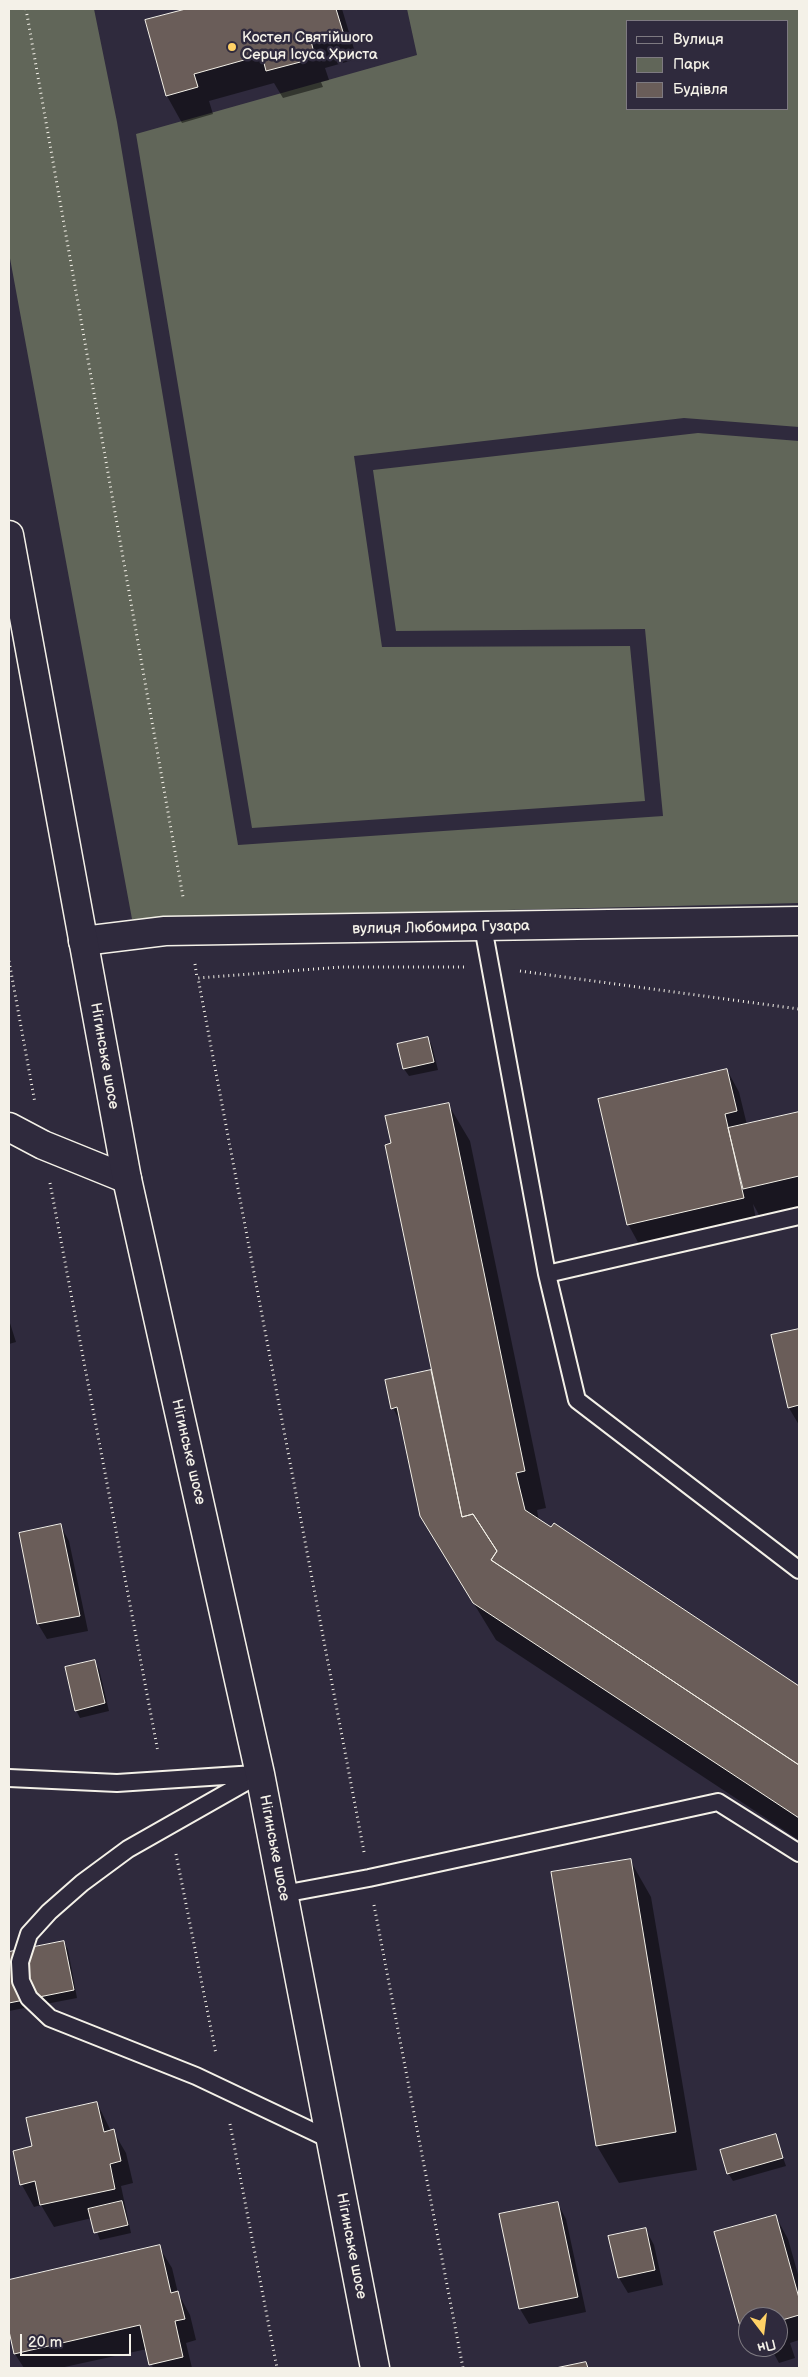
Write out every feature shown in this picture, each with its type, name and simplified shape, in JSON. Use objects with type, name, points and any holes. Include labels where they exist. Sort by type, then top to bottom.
[{"type":"main road","name":"Нігинське шосе","points":[[9,535],[127,1179],[260,1774],[375,2368]]},
{"type":"main road","name":"вулиця Любомира Гузара","points":[[83,941],[165,931],[799,921]]},
{"type":"main road","points":[[9,1127],[43,1144],[127,1179]]},
{"type":"lane","points":[[483,927],[546,1274],[577,1400],[799,1570]]},
{"type":"lane","points":[[546,1274],[799,1216]]},
{"type":"lane","points":[[9,1778],[117,1783],[260,1774]]},
{"type":"lane","points":[[260,1774],[170,1824],[113,1860],[82,1883],[49,1912],[29,1934],[20,1962],[21,1981],[29,1998],[50,2018],[223,2089],[331,2140]]},
{"type":"lane","points":[[283,1894],[369,1878],[718,1802],[799,1853]]},
{"type":"path","points":[[26,9],[189,931],[463,2368]]},
{"type":"path","points":[[9,962],[163,1780]]},
{"type":"path","points":[[198,978],[341,967],[489,967],[799,1009]]},
{"type":"path","points":[[170,1824],[277,2368]]},
{"type":"green space","points":[[9,9],[94,9],[117,122],[238,845],[663,816],[645,629],[396,631],[373,470],[698,433],[799,441],[799,903],[132,919],[9,253]]},
{"type":"green space","points":[[407,9],[799,9],[799,427],[684,418],[354,456],[382,647],[630,646],[645,801],[252,828],[136,134],[417,55]]},
{"type":"building","name":"Костел Святійшого Серця Ісуса Христа","points":[[186,9],[336,9],[343,32],[311,41],[314,53],[307,55],[308,60],[266,71],[262,55],[194,74],[198,87],[166,96],[145,20]]},
{"type":"building","points":[[428,1037],[434,1062],[403,1069],[397,1044]]},
{"type":"building","points":[[727,1069],[737,1111],[725,1114],[744,1198],[627,1225],[598,1099]]},
{"type":"building","points":[[449,1103],[525,1471],[516,1473],[525,1510],[551,1527],[554,1523],[799,1686],[799,1765],[491,1560],[497,1551],[473,1514],[462,1517],[385,1145],[391,1143],[385,1116]]},
{"type":"building","points":[[799,1112],[799,1176],[743,1189],[728,1128]]},
{"type":"building","points":[[799,1329],[799,1405],[788,1408],[771,1335]]},
{"type":"building","points":[[431,1370],[462,1517],[473,1514],[497,1551],[491,1560],[799,1765],[799,1818],[473,1603],[420,1516],[397,1407],[391,1409],[385,1380]]},
{"type":"building","points":[[61,1524],[80,1616],[37,1624],[19,1533]]},
{"type":"building","points":[[95,1660],[105,1703],[75,1711],[65,1667]]},
{"type":"building","points":[[631,1859],[676,2132],[596,2146],[551,1872]]},
{"type":"building","points":[[64,1941],[74,1990],[9,2003],[9,1952]]},
{"type":"building","points":[[97,2102],[104,2132],[114,2129],[121,2161],[110,2164],[115,2189],[40,2205],[35,2181],[20,2185],[13,2151],[32,2146],[26,2118]]},
{"type":"building","points":[[776,2134],[783,2158],[727,2174],[720,2150]]},
{"type":"building","points":[[122,2201],[128,2225],[94,2233],[88,2209]]},
{"type":"building","points":[[558,2202],[578,2297],[519,2309],[499,2214]]},
{"type":"building","points":[[776,2215],[799,2298],[799,2315],[788,2318],[788,2307],[738,2307],[738,2319],[714,2232]]},
{"type":"building","points":[[646,2228],[655,2270],[618,2278],[608,2236]]},
{"type":"building","points":[[160,2245],[171,2293],[178,2291],[185,2319],[175,2321],[183,2357],[149,2365],[140,2325],[14,2354],[9,2331],[9,2280]]},
{"type":"building","points":[[586,2362],[588,2368],[556,2368]]},
{"type":"place","name":"Костел Святійшого Серця Ісуса Христа","points":[[232,47]]}]
